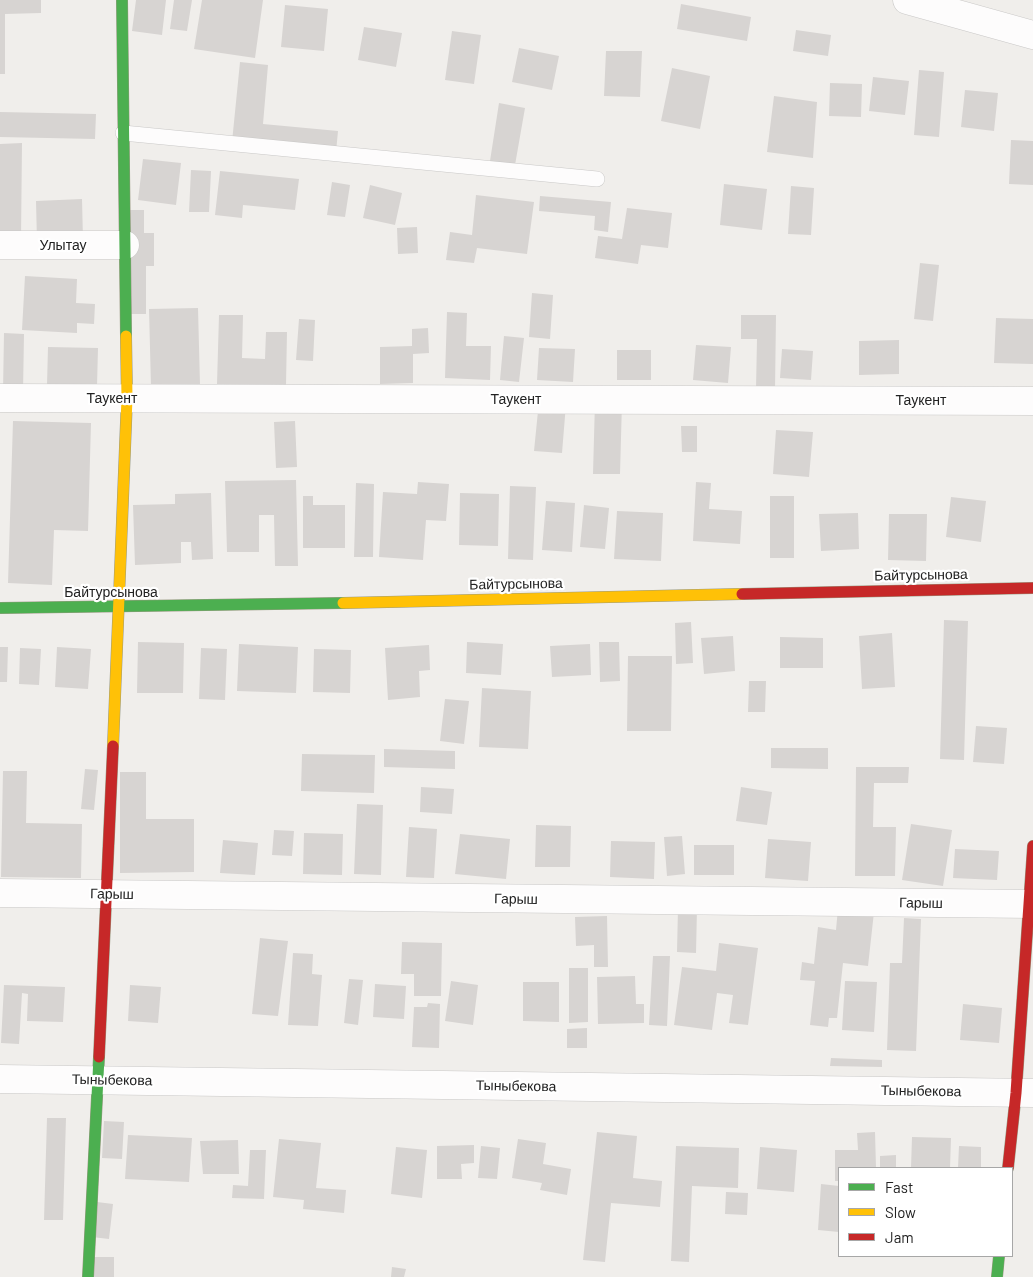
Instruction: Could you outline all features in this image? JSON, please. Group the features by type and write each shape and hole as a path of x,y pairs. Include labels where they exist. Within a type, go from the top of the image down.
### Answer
{"street":[{"path":"88,1277 120,608 128,398 122,0"},
{"path":"907,0 1033,35"},
{"name":"Улытау","path":"0,245 125,245"},
{"name":"Таукент","path":"0,398 1033,401"},
{"name":"Байтурсынова","path":"0,608 120,608 1033,588"},
{"path":"1008,1167 1025,1093 1033,846"},
{"name":"Гарыш","path":"0,893 1031,904"},
{"name":"Тыныбекова","path":"0,1079 1025,1093"},
{"path":"997,1277 999,1257"}],"lane":[{"path":"124,133 597,179"}],"building":[{"path":"0,0 41,0 41,13 5,14 5,74 0,74"},
{"path":"136,0 166,0 162,35 132,31"},
{"path":"174,0 192,0 187,31 170,29"},
{"path":"202,0 263,0 255,58 194,49"},
{"path":"681,4 751,17 747,41 677,29"},
{"path":"285,5 328,9 324,51 281,47"},
{"path":"364,27 402,33 396,67 358,60"},
{"path":"796,30 831,35 828,56 793,51"},
{"path":"452,31 481,35 474,84 445,80"},
{"path":"519,48 559,56 552,90 512,82"},
{"path":"606,51 642,51 640,97 604,96"},
{"path":"240,62 268,65 263,124 338,131 336,152 232,142"},
{"path":"672,68 710,76 700,129 661,121"},
{"path":"919,70 944,72 939,137 914,135"},
{"path":"873,77 909,81 905,115 869,111"},
{"path":"830,83 862,84 861,117 829,116"},
{"path":"965,90 998,93 994,131 961,127"},
{"path":"774,96 817,102 813,158 767,152"},
{"path":"499,103 525,108 515,165 490,161"},
{"path":"0,112 96,114 95,139 0,137"},
{"path":"1011,140 1033,141 1033,185 1009,184"},
{"path":"22,143 21,238 0,238 0,144"},
{"path":"143,159 181,163 176,205 138,200"},
{"path":"191,170 211,171 209,212 189,212"},
{"path":"220,171 299,179 295,210 243,205 242,218 215,215"},
{"path":"332,182 350,185 345,217 327,215"},
{"path":"724,184 767,189 762,230 720,225"},
{"path":"370,185 402,193 395,225 363,218"},
{"path":"791,186 814,188 811,235 788,234"},
{"path":"476,195 534,202 527,254 477,248 474,263 446,260 450,232 472,235"},
{"path":"540,196 611,202 608,232 594,230 595,216 539,211"},
{"path":"82,199 83,240 37,242 36,201"},
{"path":"627,208 672,213 668,248 641,245 638,264 595,258 598,236 622,239"},
{"path":"127,210 144,210 144,233 154,233 154,266 146,266 146,314 128,314"},
{"path":"417,227 418,253 398,254 397,228"},
{"path":"920,263 939,265 933,321 914,319"},
{"path":"25,276 77,279 76,303 95,304 94,324 77,323 77,333 22,330"},
{"path":"532,293 553,295 550,339 529,337"},
{"path":"198,308 200,385 151,387 149,309"},
{"path":"447,312 467,313 466,346 491,346 490,380 445,378"},
{"path":"219,315 243,315 242,358 265,359 266,332 287,332 286,385 217,384"},
{"path":"741,315 776,315 775,390 756,389 757,339 741,339"},
{"path":"996,318 1033,319 1033,364 994,363"},
{"path":"299,319 315,320 313,361 296,360"},
{"path":"428,328 429,353 413,354 413,383 380,384 380,347 412,346 412,329"},
{"path":"4,333 24,334 23,392 3,392"},
{"path":"504,336 524,338 519,382 500,380"},
{"path":"899,340 899,374 859,375 859,341"},
{"path":"696,345 731,347 728,383 693,380"},
{"path":"48,347 98,348 97,386 47,385"},
{"path":"539,348 575,349 573,382 537,380"},
{"path":"782,349 813,351 811,380 780,378"},
{"path":"617,350 651,350 651,380 617,380"},
{"path":"539,401 566,404 562,453 534,451"},
{"path":"595,401 622,402 620,474 593,474"},
{"path":"13,421 91,423 88,531 54,530 52,585 8,583"},
{"path":"295,421 297,467 276,468 274,422"},
{"path":"681,426 697,426 697,452 682,452"},
{"path":"776,430 813,432 809,477 773,474"},
{"path":"296,480 298,566 275,566 274,515 259,515 259,552 227,552 225,481"},
{"path":"418,482 449,484 446,521 426,520 423,560 379,557 383,492 417,494"},
{"path":"696,482 711,483 709,509 742,511 740,544 693,541"},
{"path":"356,483 374,484 373,557 354,557"},
{"path":"510,486 536,487 533,560 508,559"},
{"path":"211,493 213,559 192,560 191,542 181,542 181,563 135,565 133,505 175,504 175,494"},
{"path":"460,493 499,494 498,546 459,545"},
{"path":"303,496 313,496 313,505 345,505 345,548 303,548"},
{"path":"770,496 794,496 794,558 770,558"},
{"path":"951,497 986,501 981,542 946,537"},
{"path":"546,501 575,503 572,552 542,550"},
{"path":"584,505 609,508 605,549 580,547"},
{"path":"617,511 663,513 661,561 614,559"},
{"path":"858,513 859,549 821,551 819,514"},
{"path":"889,514 927,514 926,561 888,560"},
{"path":"944,620 968,621 964,760 940,759"},
{"path":"691,622 693,663 676,664 675,623"},
{"path":"892,633 895,687 862,689 859,636"},
{"path":"733,636 735,671 704,674 701,638"},
{"path":"780,637 823,638 823,668 780,668"},
{"path":"138,642 184,643 183,693 137,693"},
{"path":"467,642 503,644 501,675 466,673"},
{"path":"599,642 619,642 620,681 600,682"},
{"path":"239,644 298,647 296,693 237,691"},
{"path":"590,644 591,675 552,677 550,646"},
{"path":"429,645 430,670 419,671 420,697 388,700 385,648"},
{"path":"0,647 8,647 7,682 0,682"},
{"path":"57,647 91,649 88,689 55,687"},
{"path":"20,648 41,649 39,685 19,684"},
{"path":"201,648 227,649 225,700 199,699"},
{"path":"314,649 351,650 350,693 313,692"},
{"path":"628,656 672,656 671,731 627,731"},
{"path":"749,681 766,681 765,712 748,712"},
{"path":"482,688 531,691 528,749 479,747"},
{"path":"445,699 469,701 464,744 440,741"},
{"path":"976,726 1007,728 1004,764 973,762"},
{"path":"771,748 828,748 828,769 771,768"},
{"path":"384,749 455,751 455,769 384,767"},
{"path":"302,754 375,755 374,793 301,791"},
{"path":"856,767 909,767 908,783 874,783 873,827 896,827 895,876 855,876"},
{"path":"85,769 98,770 94,810 81,809"},
{"path":"3,771 27,771 26,823 82,824 81,878 1,877"},
{"path":"120,772 146,772 146,819 194,819 194,872 120,873"},
{"path":"421,787 454,789 452,814 420,812"},
{"path":"741,787 772,792 767,825 736,821"},
{"path":"357,804 383,805 381,875 354,874"},
{"path":"911,824 952,830 943,886 902,880"},
{"path":"536,825 571,826 570,867 535,867"},
{"path":"409,827 437,829 434,878 406,877"},
{"path":"274,830 294,831 292,856 272,855"},
{"path":"304,833 343,834 342,875 303,874"},
{"path":"460,834 510,839 506,879 455,874"},
{"path":"682,836 685,874 667,876 664,837"},
{"path":"768,839 811,842 808,881 765,878"},
{"path":"223,840 258,843 255,875 220,873"},
{"path":"611,841 655,842 654,879 610,877"},
{"path":"694,845 734,845 734,875 694,875"},
{"path":"955,849 999,851 997,880 953,878"},
{"path":"678,908 697,908 696,953 677,952"},
{"path":"838,908 874,912 868,966 843,963 837,1018 829,1018 828,1027 810,1025 815,981 800,980 802,962 814,964 818,927 836,930"},
{"path":"607,916 608,967 594,967 594,945 576,946 575,917"},
{"path":"904,918 921,919 916,1051 887,1050 890,963 902,963"},
{"path":"260,938 288,941 278,1016 252,1014"},
{"path":"402,942 442,943 441,996 414,996 414,974 401,974"},
{"path":"719,943 758,948 748,1025 729,1023 733,995 717,993 712,1030 674,1025 682,967 716,971"},
{"path":"293,953 313,954 312,974 322,975 318,1026 288,1025"},
{"path":"653,956 670,956 667,1026 649,1025"},
{"path":"569,968 588,968 588,1022 569,1023"},
{"path":"635,976 636,1004 644,1004 644,1023 598,1024 597,977"},
{"path":"349,979 363,980 358,1025 344,1023"},
{"path":"451,981 478,985 473,1025 445,1021"},
{"path":"845,981 877,982 874,1032 842,1030"},
{"path":"523,982 559,982 559,1022 523,1021"},
{"path":"375,984 406,986 404,1019 373,1017"},
{"path":"4,985 65,987 63,1022 27,1021 28,994 22,993 19,1044 1,1043"},
{"path":"130,985 161,987 158,1023 128,1021"},
{"path":"428,1003 440,1004 439,1048 412,1047 414,1007 427,1007"},
{"path":"963,1004 1002,1008 999,1043 960,1040"},
{"path":"587,1028 587,1048 567,1048 567,1029"},
{"path":"831,1058 882,1060 882,1067 830,1066"},
{"path":"47,1118 66,1118 63,1220 44,1220"},
{"path":"104,1121 124,1122 122,1159 102,1158"},
{"path":"597,1132 637,1136 633,1178 662,1181 660,1207 611,1203 605,1262 583,1260"},
{"path":"875,1132 876,1167 838,1167 838,1181 835,1181 835,1150 858,1150 857,1133"},
{"path":"128,1135 192,1138 189,1182 125,1179"},
{"path":"912,1137 951,1138 950,1167 911,1167"},
{"path":"279,1139 321,1143 316,1188 346,1190 344,1213 303,1209 304,1200 273,1197"},
{"path":"518,1139 546,1143 543,1164 571,1169 567,1195 540,1190 542,1183 512,1178"},
{"path":"238,1140 239,1174 203,1174 200,1141"},
{"path":"474,1145 474,1163 461,1164 462,1179 437,1179 437,1146"},
{"path":"481,1146 500,1148 497,1179 478,1178"},
{"path":"676,1146 739,1148 738,1188 692,1186 689,1262 671,1261"},
{"path":"959,1146 981,1147 981,1167 958,1167"},
{"path":"396,1147 427,1150 422,1198 391,1194"},
{"path":"760,1147 797,1150 794,1192 757,1189"},
{"path":"250,1150 266,1150 264,1199 232,1198 233,1185 248,1186"},
{"path":"896,1155 896,1167 880,1167 880,1156"},
{"path":"821,1184 838,1186 838,1232 818,1230"},
{"path":"726,1192 748,1193 747,1215 725,1214"},
{"path":"97,1202 113,1204 109,1239 92,1237"},
{"path":"93,1257 114,1257 114,1277 92,1277"},
{"path":"392,1267 406,1269 404,1277 391,1277"}],"traffic: fast":[{"path":"122,0 126,336"},
{"path":"0,608 343,603"},
{"path":"88,1277 99,1057"},
{"path":"997,1277 999,1257"}],"traffic: slow":[{"path":"113,746 127,398 126,336"},
{"path":"343,603 742,594"}],"traffic: jam":[{"path":"742,594 1033,588"},
{"path":"99,1057 113,746"},
{"path":"1008,1167 1016,1093 1033,846"}]}
